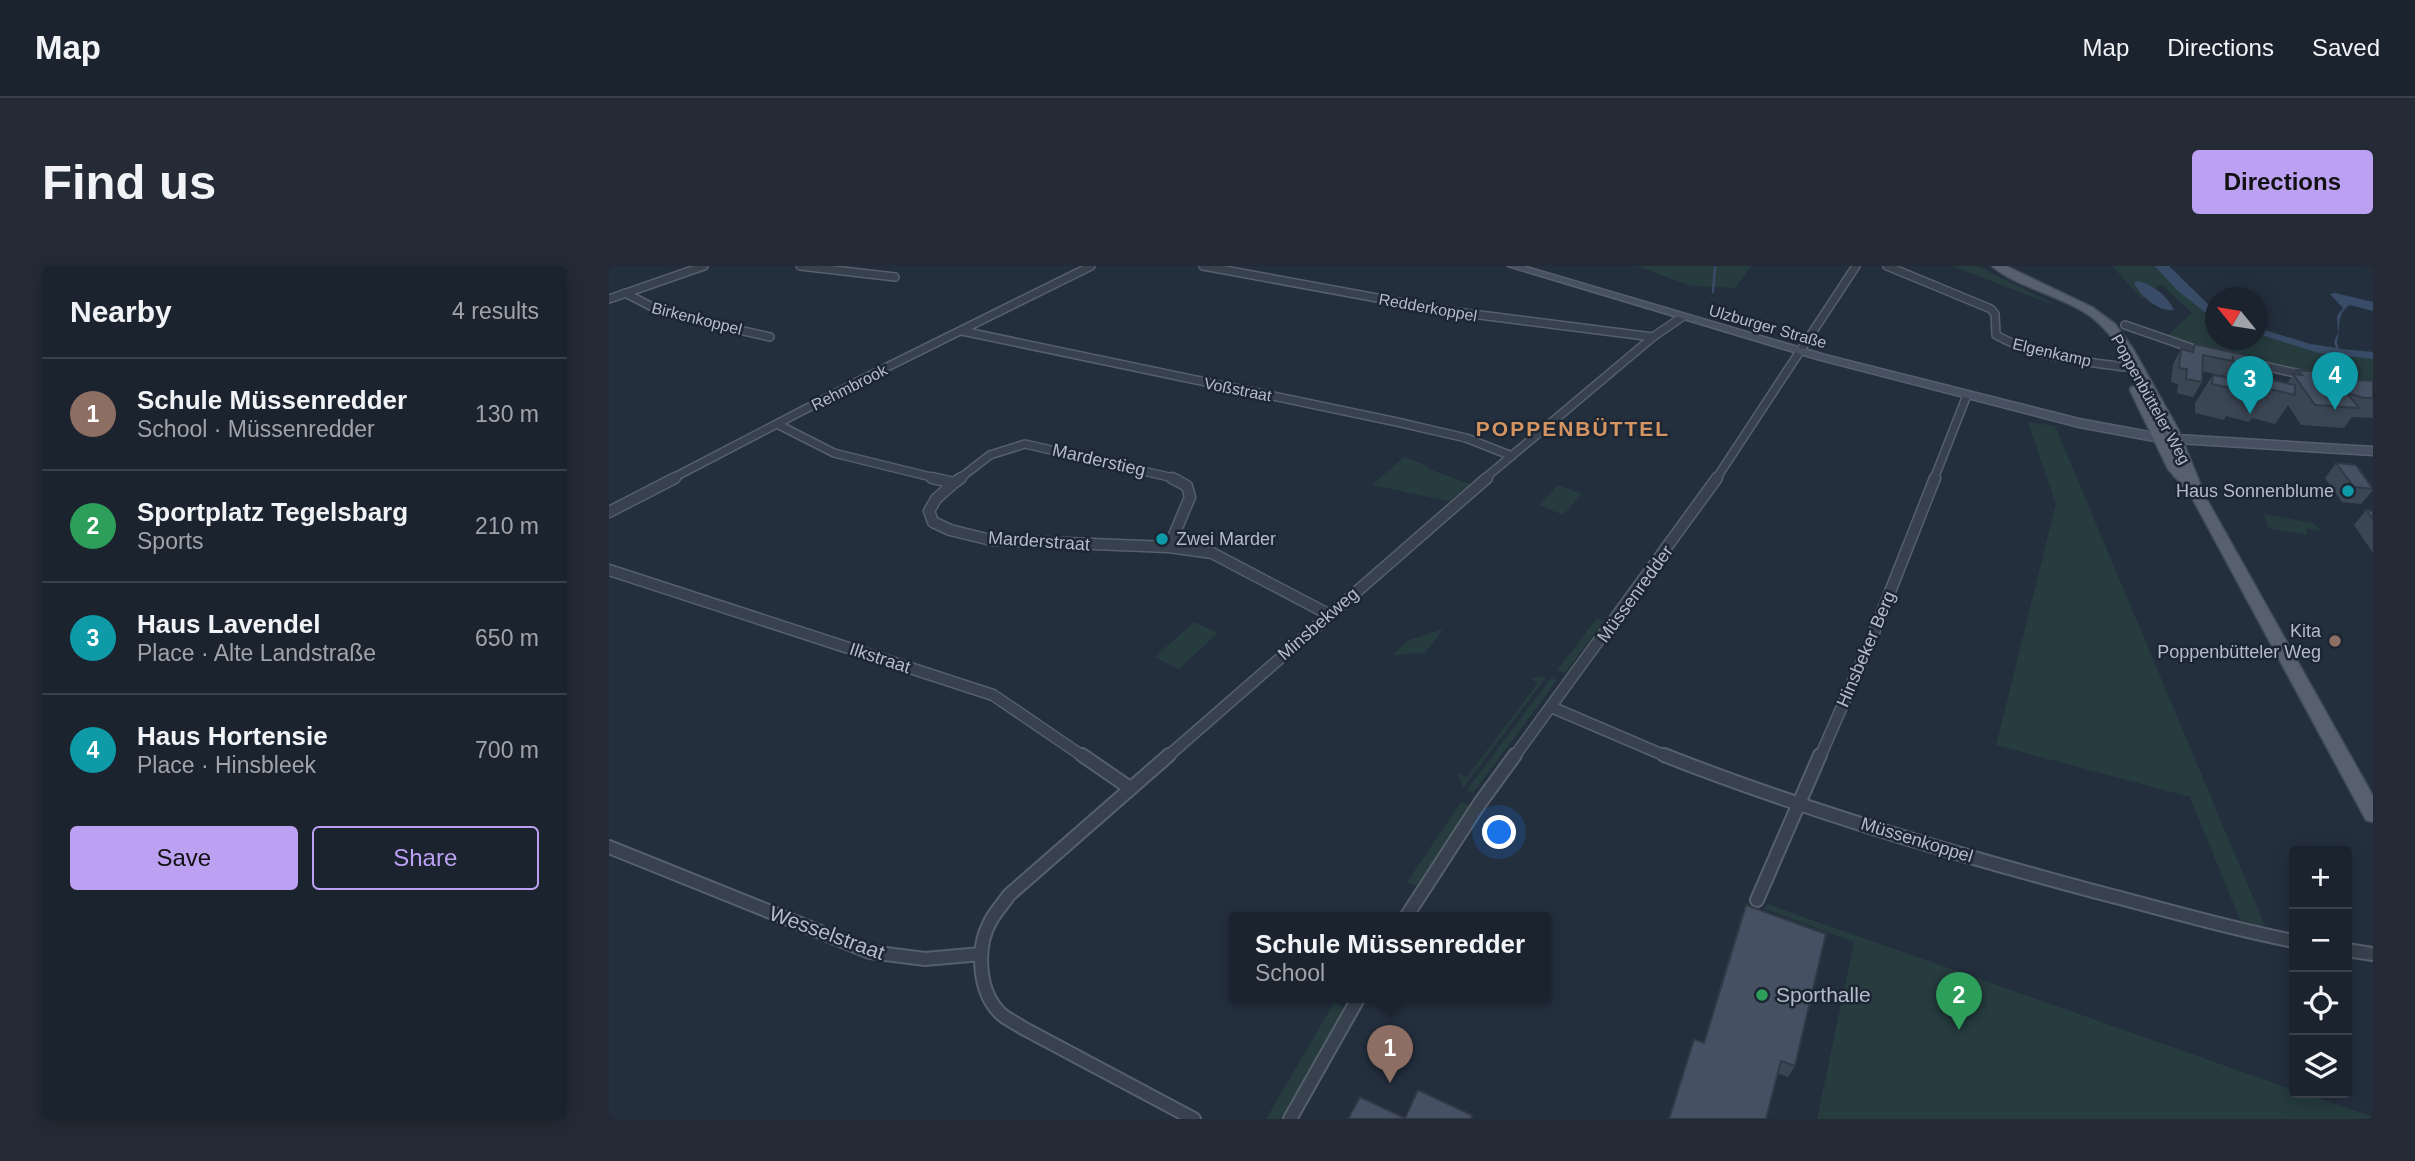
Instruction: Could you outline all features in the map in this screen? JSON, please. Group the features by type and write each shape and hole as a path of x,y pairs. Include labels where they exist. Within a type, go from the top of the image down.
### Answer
{"main road":[{"name":"Ulzburger Straße","path":"1513,266 1799,351 2079,423 2166,434 2373,448"},
{"name":"Poppenbütteler Weg","path":"1997,266 2088,309 2111,326 2129,352 2199,498 2373,814"},
{"name":"Poppenbütteler Weg","path":"2013,274 2090,319 2100,328 2166,434"}],"street":[{"path":"609,299 704,266"},
{"path":"800,266 895,277"},
{"name":"Rehmbrook","path":"609,512 776,424 1091,266"},
{"name":"Redderkoppel","path":"1203,266 1487,317 1635,332 1653,337"},
{"name":"Müssenredder","path":"1409,912 1473,813 1696,510 1856,266"},
{"name":"Elgenkamp","path":"1887,266 1991,309 1995,314 1996,335 2008,343 2125,367"},
{"name":"Birkenkoppel","path":"625,293 664,313 770,337"},
{"name":"Minsbekweg","path":"981,954 989,923 1009,895 1512,456 1653,337 1682,317"},
{"path":"2126,326 2214,356"},
{"name":"Voßstraat","path":"963,331 1397,422 1466,438 1512,456"},
{"path":"2237,360 2322,379"},
{"name":"Hinsbeker Berg","path":"1756,900 1871,640 1967,396"},
{"path":"776,424 834,453 954,483"},
{"name":"Marderstieg","path":"954,483 991,455 1025,444 1178,479 1187,486 1190,497 1170,547"},
{"name":"Marderstraat","path":"954,483 936,499 929,511 933,522 950,530 1015,542 1170,547 1212,553 1329,615"},
{"name":"Ilkstraat","path":"609,570 993,695 1130,788"},
{"name":"Müssenkoppel","path":"1551,707 1675,760 1799,805 2011,869 2289,940"},
{"name":"Wesselstraat","path":"609,847 870,952 907,960 933,961 981,954"},
{"path":"2352,951 2373,954"},
{"path":"981,954 982,977 987,994 1000,1013 1193,1119"},
{"path":"1290,1119 1356,1003"}],"green space":[{"path":"1636,266 1751,266 1735,288 1691,286"},
{"path":"1952,266 1978,266 2064,309"},
{"path":"2112,266 2169,266 2205,301 2205,350 2268,350 2268,331 2310,344 2373,352 2373,386 2221,356 2166,337 2192,313 2161,284 2142,299"},
{"path":"2028,422 2055,426 2265,926 2240,920 2190,797 1996,745 2056,504"},
{"path":"1404,457 1470,484 1449,501 1372,485"},
{"path":"1558,485 1582,494 1563,515 1539,505"},
{"path":"2264,514 2313,523 2321,531 2306,528 2307,535 2268,528"},
{"path":"1597,618 1604,621 1565,673 1557,670"},
{"path":"1194,622 1218,633 1179,669 1155,657"},
{"path":"1443,629 1425,653 1392,655 1409,640"},
{"path":"1546,677 1463,788 1458,773 1467,777 1538,683 1530,678"},
{"path":"1551,678 1557,680 1473,793 1467,790"},
{"path":"1461,802 1470,806 1417,886 1407,882"},
{"path":"1767,904 2289,1088 2289,1098 2318,1098 2373,1119 1817,1119 1854,942 1765,909"},
{"path":"1334,1003 1338,1003 1345,1009 1281,1119 1266,1119"}],"water":[{"path":"2155,266 2169,266 2205,301 2205,312 2178,291"},
{"path":"2137,281 2159,291 2174,310 2151,302 2137,288 2134,283"},
{"path":"2330,294 2373,302 2373,311 2350,305 2345,309 2340,317 2337,343 2339,349 2373,352 2373,359 2319,353 2268,337 2268,331 2310,344 2336,348 2334,342 2338,333 2337,316 2343,308"}],"building":[{"path":"2195,344 2205,346 2205,350 2222,350 2259,358 2260,368 2234,362 2233,358 2232,361 2203,355 2202,382 2186,379 2187,369 2179,368 2181,349 2193,352"},
{"path":"2297,370 2325,372 2329,377 2373,381 2373,398 2347,393 2359,408 2315,405 2293,374 2302,375"},
{"path":"2213,375 2243,381 2243,377 2268,383 2269,393 2212,384"},
{"path":"2268,379 2295,385 2295,395 2269,389"},
{"path":"2336,463 2356,465 2373,489 2354,487"},
{"path":"1746,905 1826,934 1795,1066 1781,1061 1766,1119 1669,1119 1694,1039 1704,1043"},
{"path":"1418,1090 1472,1115 1471,1119 1348,1119 1360,1097 1405,1118"}],"waterway":[{"path":"1713,292 1715,266"}],"place":[{"name":"Haus Hortensie","path":"2335,410"},
{"name":"Haus Lavendel","path":"2250,414"},
{"name":"Haus Sonnenblume","path":"2348,491"},
{"name":"Zwei Marder","path":"1162,539"},
{"name":"Kita Poppenbütteler Weg","path":"2335,641"},
{"name":"Sporthalle","path":"1762,995"},
{"name":"Sportplatz Tegelsbarg","path":"1959,1030"},
{"name":"Schule Müssenredder","path":"1390,1083"}],"district":[{"name":"POPPENBÜTTEL","path":"1573,429"}]}
